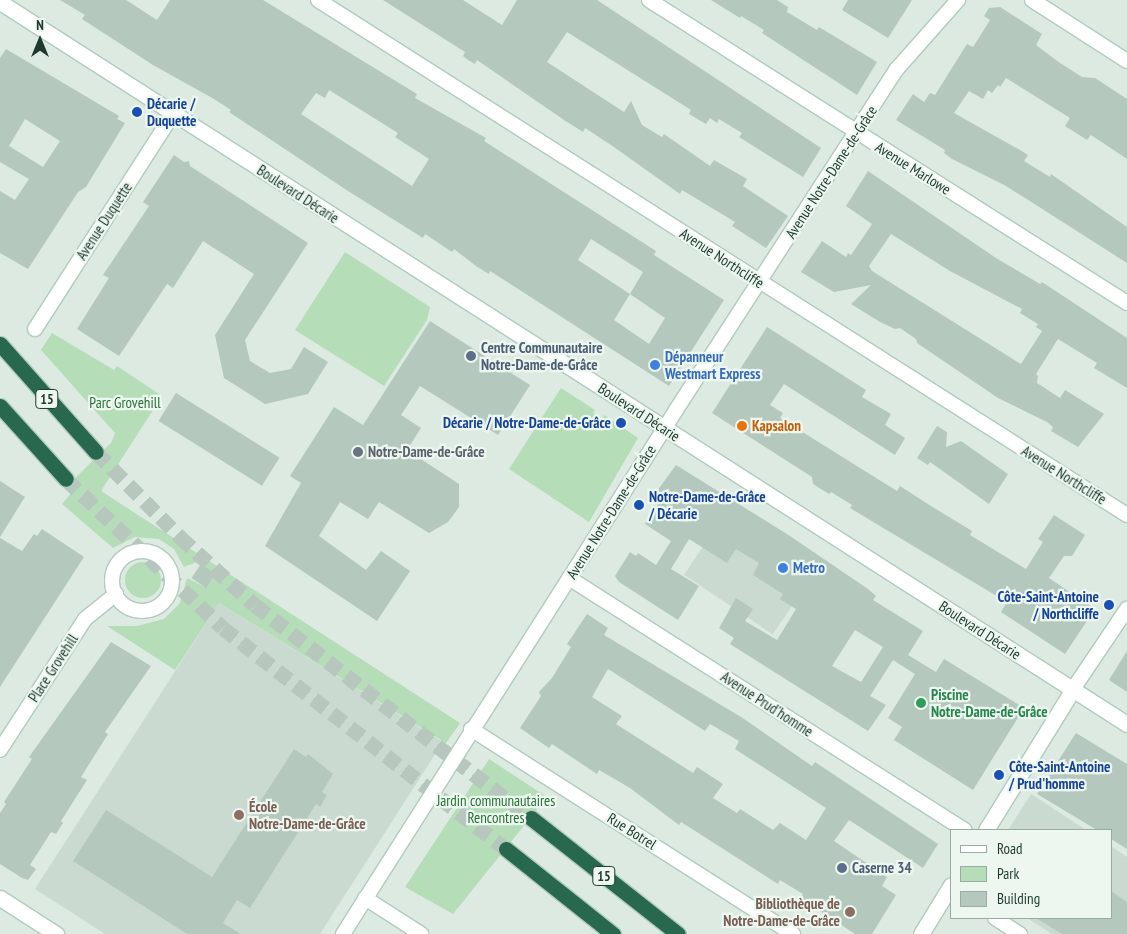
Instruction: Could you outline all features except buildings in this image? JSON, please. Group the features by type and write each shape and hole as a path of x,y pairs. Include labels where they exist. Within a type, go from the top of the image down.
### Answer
{"highway":[{"name":"15","path":"0,344 96,452"},
{"path":"0,406 66,479"},
{"name":"15","path":"531,818 678,934"},
{"path":"506,849 613,934"}],"main road":[{"name":"Boulevard Décarie","path":"2,7 174,114 1127,724"},
{"path":"987,829 1073,689"},
{"path":"921,934 950,888"},
{"path":"0,898 56,934"}],"street":[{"name":"Avenue Northcliffe","path":"318,0 1127,515"},
{"name":"Avenue Marlowe","path":"649,0 1127,303"},
{"name":"Avenue Notre-Dame-de-Grâce","path":"343,934 471,729 856,132 903,61 958,0"},
{"path":"1032,0 1127,61"},
{"name":"Avenue Duquette","path":"35,329 174,114"},
{"path":"131,554 154,554 170,570 170,592 157,607 133,610 116,594 112,582 115,569 131,554"},
{"name":"Avenue Prud'homme","path":"569,578 963,829"},
{"name":"Place Grovehill","path":"0,750 85,619 116,594"},
{"path":"1073,689 1127,609"},
{"name":"Rue Botrel","path":"471,729 793,934"},
{"path":"365,898 421,934"},
{"path":"997,919 1020,934"}],"shaded area":[{"path":"731,505 820,565 773,634 684,575"},
{"name":"École Notre-Dame-de-Grâce","path":"219,603 443,742 320,934 105,934 35,889"},
{"path":"1031,794 1084,829 1009,829"},
{"path":"1112,847 1127,857 1127,934 1052,934 1029,919 1112,919"}],"green space":[{"path":"345,252 430,307 427,320 384,386 295,330"},
{"name":"Parc Grovehill","path":"52,333 114,370 117,366 162,396 101,491 460,723 446,743 219,603 175,670 107,626 137,626 164,619 180,603 187,578 207,588 216,574 197,562 184,567 174,549 159,539 135,537 113,548 62,504 73,491 71,482 111,443 115,433 41,350"},
{"path":"561,388 595,410 593,413 602,419 604,415 638,438 589,522 509,469"},
{"path":"143,562 156,567 161,580 156,593 143,598 130,593 125,580 130,567"},
{"name":"Jardin communautaires Rencontres","path":"489,759 547,797 453,914 405,887"}],"tunnel":[{"path":"96,452 180,537 255,605 531,818"},
{"path":"66,479 223,628 506,849"}],"place":[{"name":"Décarie / Duquette","path":"137,112"},
{"name":"Centre Communautaire Notre-Dame-de-Grâce","path":"471,356"},
{"name":"Dépanneur Westmart Express","path":"655,365"},
{"name":"Décarie / Notre-Dame-de-Grâce","path":"621,423"},
{"name":"Kapsalon","path":"742,426"},
{"name":"Notre-Dame-de-Grâce","path":"358,452"},
{"name":"Notre-Dame-de-Grâce / Décarie","path":"639,505"},
{"name":"Metro","path":"783,568"},
{"name":"Côte-Saint-Antoine / Northcliffe","path":"1109,605"},
{"name":"Piscine Notre-Dame-de-Grâce","path":"921,703"},
{"name":"Côte-Saint-Antoine / Prud'homme","path":"999,775"},
{"name":"École Notre-Dame-de-Grâce","path":"239,815"},
{"name":"Caserne 34","path":"842,868"},
{"name":"Bibliothèque de Notre-Dame-de-Grâce","path":"850,912"}]}
